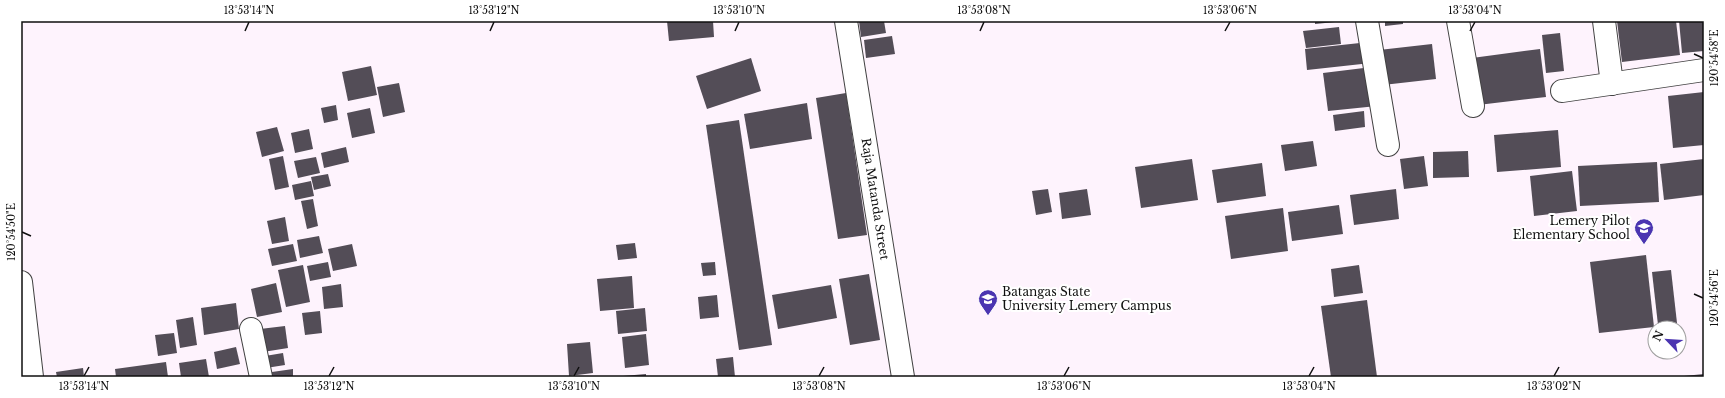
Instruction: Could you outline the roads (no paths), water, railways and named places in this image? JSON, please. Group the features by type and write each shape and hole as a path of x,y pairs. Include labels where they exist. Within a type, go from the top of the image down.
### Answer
{"street":[{"name":"Raja Matanda Street","path":"846,21 904,377"},
{"path":"1367,21 1388,145"},
{"path":"1458,21 1473,106"},
{"path":"1604,21 1612,84"},
{"path":"1562,91 1704,70"},
{"path":"21,282 32,377"},
{"path":"251,329 261,377"}],"place":[{"name":"Lemery Pilot Elementary School","path":"1644,245"},
{"name":"Batangas State University Lemery Campus","path":"988,316"}]}
